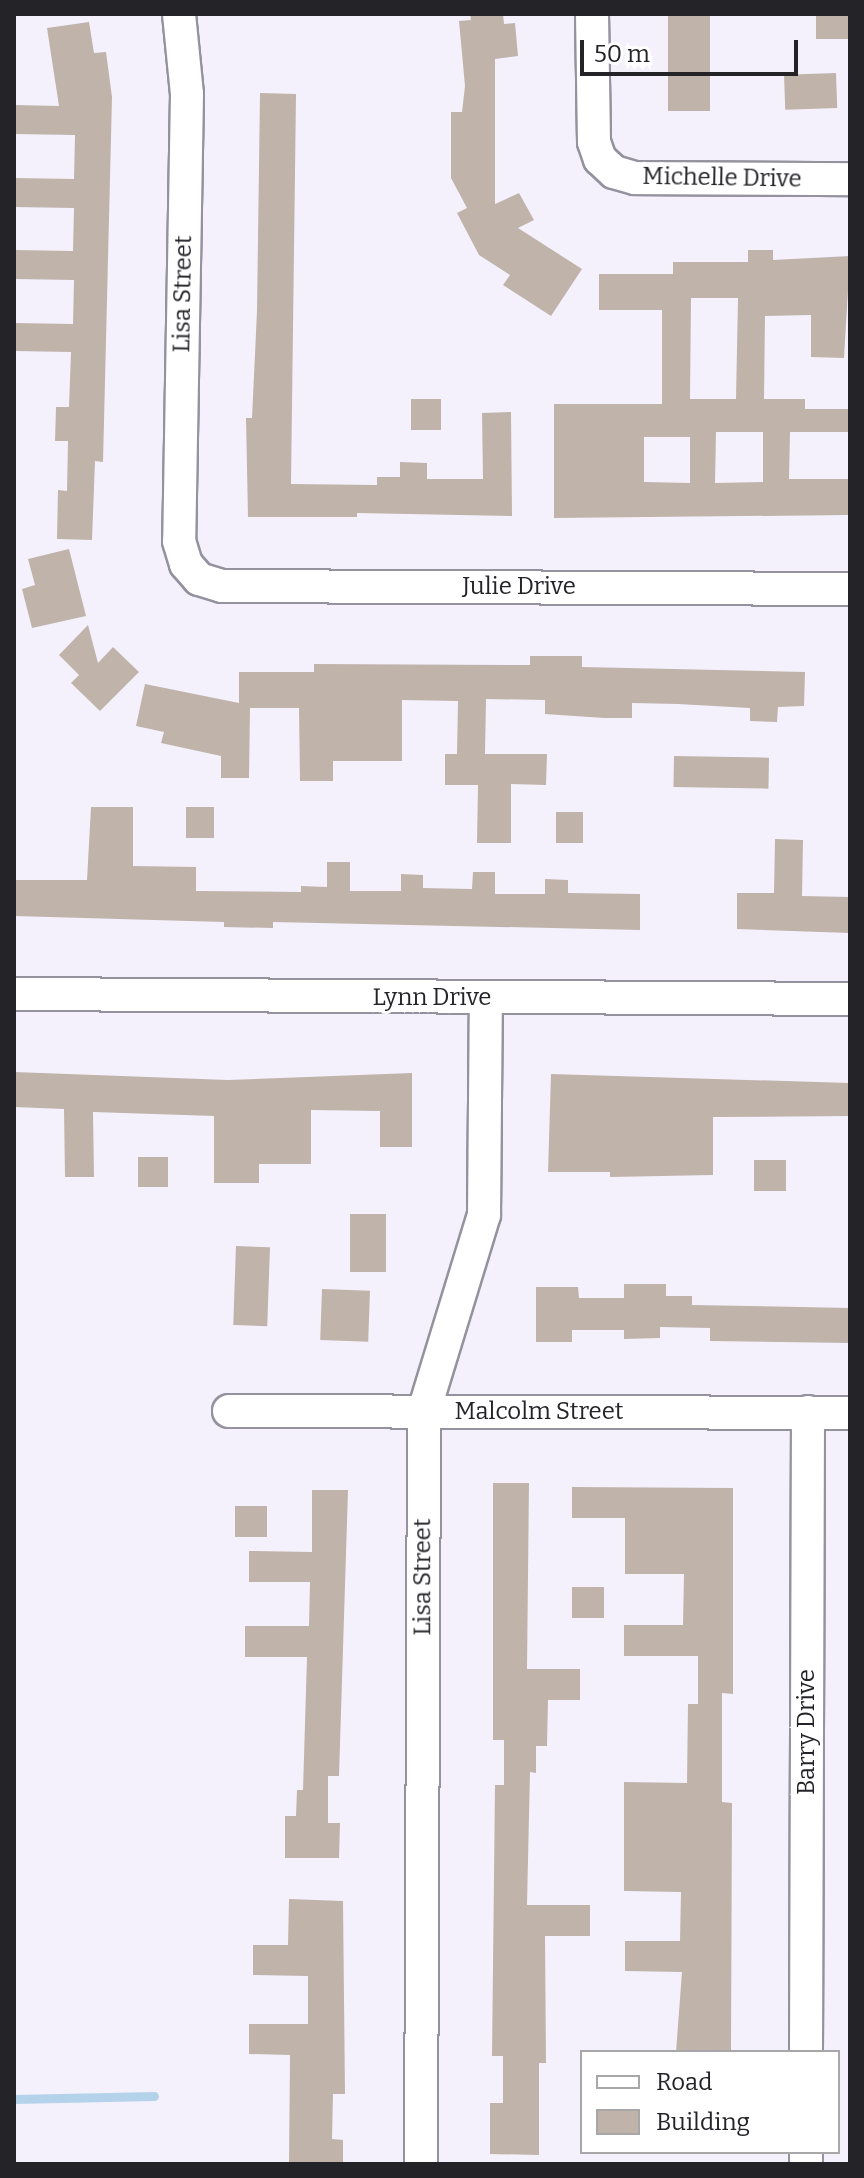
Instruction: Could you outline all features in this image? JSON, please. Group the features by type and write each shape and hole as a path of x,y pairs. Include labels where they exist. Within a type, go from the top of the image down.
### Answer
{"street":[{"name":"Lisa Street","path":"179,14 187,94 179,541 192,571"},
{"name":"Michelle Drive","path":"592,14 594,142 600,159 614,172 635,178 850,179"},
{"name":"Julie Drive","path":"192,571 222,586 850,589"},
{"name":"Lynn Drive","path":"14,994 850,999"},
{"name":"Lisa Street","path":"421,2164 424,1411 484,1215 486,998"},
{"name":"Malcolm Street","path":"229,1411 850,1413"},
{"name":"Barry Drive","path":"806,2050 808,1412"}],"building":[{"path":"470,14 503,14 504,24 515,23 518,56 495,59 495,204 519,193 534,220 518,228 582,269 551,316 503,285 510,275 479,255 457,213 467,208 451,178 451,112 462,112 465,86 459,21 471,20"},
{"path":"668,14 710,14 710,111 668,111"},
{"path":"816,14 850,14 850,39 816,39"},
{"path":"89,22 94,53 106,52 112,97 103,462 95,461 92,540 57,539 58,490 67,491 68,441 55,441 56,407 69,407 71,352 14,351 14,323 73,324 74,280 14,279 15,250 73,251 74,208 14,207 14,178 74,179 75,135 14,134 14,105 59,106 47,28"},
{"path":"836,73 837,108 785,110 784,75"},
{"path":"260,93 296,94 291,484 377,485 377,477 400,477 400,462 427,463 427,479 483,479 482,413 511,412 512,516 357,513 357,517 248,517 246,418 252,418 257,311"},
{"path":"748,250 773,250 773,260 850,256 844,358 811,357 811,315 765,316 764,399 805,399 805,409 850,409 850,432 790,432 789,479 850,479 850,515 554,518 554,404 662,404 662,310 599,310 599,274 673,274 673,262 748,262","holes":["691,298 738,298 736,399 690,399","716,432 763,432 763,482 715,483","644,437 690,437 690,483 644,482"]},
{"path":"411,399 441,399 441,430 411,430"},
{"path":"69,549 86,616 32,628 22,589 35,585 28,559"},
{"path":"88,625 98,663 113,647 139,672 100,711 71,683 79,675 59,655"},
{"path":"530,656 582,656 582,667 805,672 804,706 778,707 777,722 750,721 750,708 632,703 632,718 604,718 545,714 545,700 486,699 485,754 547,754 546,785 511,784 511,843 477,843 478,785 445,785 445,754 457,754 458,701 402,700 402,761 333,761 333,781 300,781 299,708 250,708 249,778 221,778 221,756 161,743 164,732 136,726 145,684 239,703 239,672 314,672 314,664 530,665"},
{"path":"674,756 769,758 768,789 673,787"},
{"path":"91,807 133,807 133,866 196,867 196,891 301,892 301,886 327,887 327,862 350,862 350,891 401,891 401,874 423,875 423,888 472,889 473,872 495,872 495,894 545,894 545,879 568,880 568,893 640,894 640,930 273,922 273,928 224,927 224,922 14,916 14,880 87,880"},
{"path":"186,807 214,807 214,838 186,838"},
{"path":"556,812 583,812 583,843 556,843"},
{"path":"775,839 803,840 802,896 850,897 850,933 737,929 737,893 774,893"},
{"path":"14,1072 228,1080 412,1073 412,1147 380,1147 380,1111 311,1110 311,1164 259,1164 259,1183 214,1183 214,1116 93,1112 94,1177 65,1177 64,1109 14,1107"},
{"path":"551,1074 850,1083 850,1116 713,1117 713,1175 610,1177 610,1172 548,1172"},
{"path":"138,1157 168,1157 168,1187 138,1187"},
{"path":"754,1160 786,1160 786,1191 754,1191"},
{"path":"350,1214 386,1214 386,1272 350,1272"},
{"path":"236,1246 270,1247 267,1326 233,1325"},
{"path":"624,1284 666,1284 666,1296 692,1296 692,1305 850,1308 850,1343 710,1341 710,1328 660,1327 660,1338 624,1339 624,1330 572,1330 572,1342 536,1342 536,1287 578,1287 579,1298 624,1298"},
{"path":"322,1289 370,1291 368,1342 320,1340"},
{"path":"493,1483 529,1483 527,1669 580,1669 580,1700 548,1700 547,1746 536,1746 536,1773 530,1772 527,1905 590,1905 590,1936 545,1936 546,2063 539,2063 539,2155 490,2154 490,2103 503,2103 503,2056 492,2056 495,1785 504,1785 504,1740 493,1740"},
{"path":"572,1487 733,1488 733,1694 722,1693 722,1802 732,1803 731,2050 676,2050 682,1972 625,1971 625,1941 680,1941 681,1892 624,1891 624,1782 687,1783 688,1704 698,1704 698,1656 624,1656 624,1625 683,1625 684,1574 625,1574 625,1518 572,1518"},
{"path":"312,1490 348,1490 339,1776 328,1776 328,1823 340,1823 339,1858 285,1858 285,1816 296,1816 297,1790 303,1790 307,1657 245,1657 245,1626 309,1626 310,1582 249,1582 249,1551 312,1552"},
{"path":"235,1506 267,1506 267,1537 235,1537"},
{"path":"572,1587 604,1587 604,1618 572,1618"},
{"path":"289,1899 343,1901 345,2094 333,2094 332,2139 343,2140 343,2164 289,2164 290,2055 249,2054 249,2024 308,2024 308,1976 253,1975 253,1945 288,1945"}],"waterway":[{"path":"14,2099 154,2096"}]}
